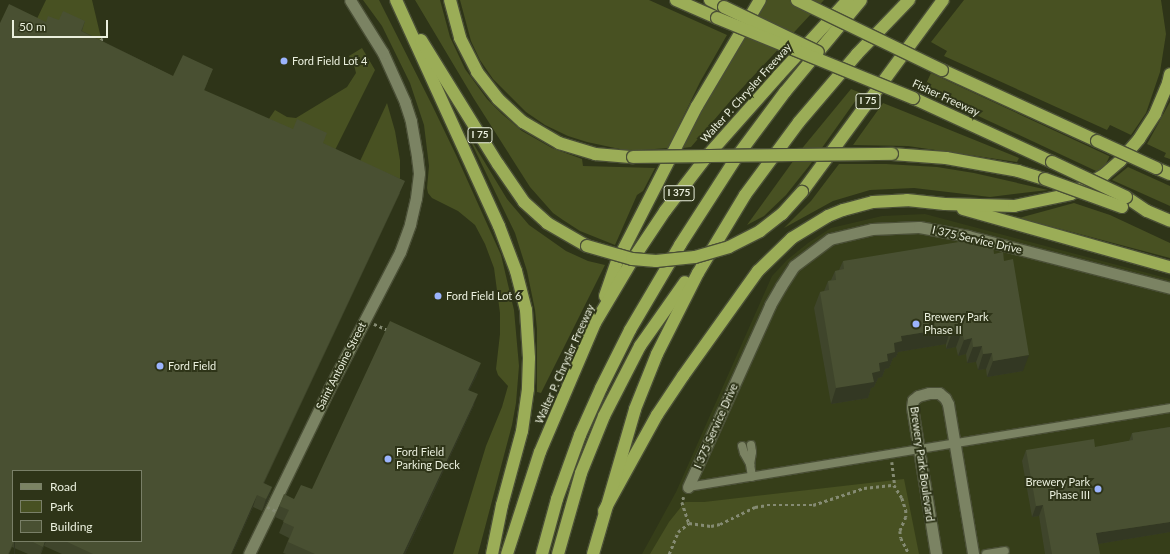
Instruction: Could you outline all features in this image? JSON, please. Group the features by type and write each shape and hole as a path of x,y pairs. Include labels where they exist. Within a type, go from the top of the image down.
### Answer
{"highway":[{"name":"I 75","path":"396,0 498,164 524,202 547,223 587,246 632,259 656,261 695,258 729,248 760,231 782,214 802,192 943,0"},
{"path":"396,0 499,226 516,271 526,310 529,358 528,389 522,431 502,505 492,554"},
{"path":"450,0 460,38 477,72 498,99 523,122 559,143 588,152 595,154 633,157 892,154 946,158 1012,170 1045,179 1124,202 1170,221"},
{"path":"676,0 913,98"},
{"name":"Fisher Freeway","path":"710,0 913,98 1052,162 1124,202"},
{"path":"595,323 617,262 697,106 760,0"},
{"path":"797,0 942,70 1170,174"},
{"name":"Walter P. Chrysler Freeway","path":"507,554 520,508 540,452 595,323 641,247 665,211 708,155 778,75 848,0"},
{"path":"542,554 558,499 580,435 601,388 630,330 680,245 738,155 786,92 861,0"},
{"path":"558,554 574,493 589,452 604,416 640,346 727,223 763,169 799,122 857,54 908,0"},
{"path":"604,511 668,397 758,271 781,246 814,223 858,206 873,202 907,200 945,204 993,206 1028,204 1070,194 1089,185 1120,161 1139,139 1155,114 1168,83 1170,74"},
{"path":"945,204 1009,224 1170,267"},
{"path":"593,554 634,409 683,300 727,223"}],"street":[{"name":"Saint Antoine Street","path":"249,554 364,320 400,252 410,224 419,173 415,139 405,102 380,47 350,0"},
{"name":"I 375 Service Drive","path":"688,487 770,305 794,266 830,239 872,229 920,227 968,236 1170,288"},
{"name":"Brewery Park Boulevard","path":"936,554 912,407 913,400 918,396 929,393 939,393 948,404 973,554"}],"lane":[{"path":"688,487 1170,408"},
{"path":"751,444 752,452 750,464 752,476"},
{"path":"742,446 750,464"},
{"path":"986,554 1006,551"}],"path":[{"path":"101,38 105,46"},
{"path":"364,320 390,332"},
{"path":"891,454 895,485 906,510 906,517 900,531 901,538 909,554"},
{"path":"669,554 678,532 689,523 711,526 720,524 755,507 767,505 813,506 864,488 895,485"},
{"path":"688,487 682,502 689,523"},
{"path":"256,501 281,513"}],"shaded area":[{"path":"925,214 1170,279 1170,554 642,554 676,492 772,276 787,260 808,243 831,228 882,216"}],"green space":[{"path":"46,0 92,0 101,38 105,46 32,29"},
{"path":"363,0 379,0 432,105 501,255 514,310 519,366 516,403 512,425 478,554 453,554 486,446 502,407 508,386 498,375 496,369 500,334 500,313 494,268 485,244 475,225 458,211 432,198 428,193 429,166 424,125 410,83 382,26"},
{"path":"415,0 440,0 450,37 465,69 487,99 522,131 552,148 582,159 583,166 655,168 643,191 637,195 615,245 580,231 563,220 553,213 530,187 474,99"},
{"path":"460,0 649,0 727,35 700,82 668,148 629,151 587,142 568,136 545,125 526,112 493,79 480,60 471,41"},
{"path":"767,0 824,0 732,99 691,147 683,148 694,124"},
{"path":"964,0 1161,0 1166,34 1160,72 1146,113 1131,135 1110,125 1107,130 944,56 947,51 931,42"},
{"path":"362,48 375,70 330,160 262,129 275,110 287,117 296,118 347,87 356,73 349,56"},
{"path":"931,73 1110,156 1102,173 923,90"},
{"path":"851,89 861,93 809,166 786,195 764,216 747,225 804,146"},
{"path":"1170,102 1170,159 1164,157 1166,153 1147,144"},
{"path":"387,103 395,131 400,160 400,193 355,172"},
{"path":"883,103 1019,158 1017,162 908,146 853,145"},
{"path":"473,143 507,199 529,225 566,251 588,261 605,265 541,393 537,392 537,329 535,310 527,271 515,233 472,144"},
{"path":"839,164 886,164 937,167 974,173 1048,190 990,197 914,188 870,190 833,201 784,228 811,201"},
{"path":"1128,167 1170,186 1170,206 1112,180"},
{"path":"1074,203 1110,215 1170,243 1170,258 1019,218"},
{"path":"904,479 919,554 650,554 669,522 685,502 704,502"}],"building":[{"name":"Ford Field","path":"9,4 46,22 48,16 59,20 63,11 85,21 81,31 173,76 183,55 213,69 204,90 293,129 297,119 327,133 323,143 405,181 263,483 272,487 266,499 257,495 231,554 93,554 67,542 142,542 142,470 12,470 12,542 14,542 8,554 0,554 0,23"},
{"name":"Brewery Park Phase II","path":"983,238 984,247 993,245 994,254 1003,252 1004,261 1013,259 1029,355 993,361 992,353 983,354 982,346 973,347 972,338 964,340 962,331 952,333 951,328 901,336 902,341 894,343 895,352 887,354 888,361 879,363 880,371 872,373 874,382 836,388 820,292 829,290 828,281 836,280 835,271 844,269 843,261"},
{"name":"Ford Field Parking Deck","path":"390,321 481,363 468,390 478,394 403,554 315,554 288,542 294,527 283,522 289,510 279,506 284,494 294,499 301,485 312,489"},
{"name":"Brewery Park Phase III","path":"1170,427 1170,522 1096,533 1100,554 1052,554 1043,505 1036,506 1026,450 1094,439 1095,447 1133,440 1132,433"},
{"path":"33,542 45,542 43,547"}],"place":[{"name":"Ford Field Lot 4","path":"284,61"},
{"name":"Ford Field Lot 6","path":"438,296"},
{"name":"Brewery Park Phase II","path":"916,324"},
{"name":"Ford Field","path":"160,366"},
{"name":"Ford Field Parking Deck","path":"388,459"},
{"name":"Brewery Park Phase III","path":"1098,489"}]}
